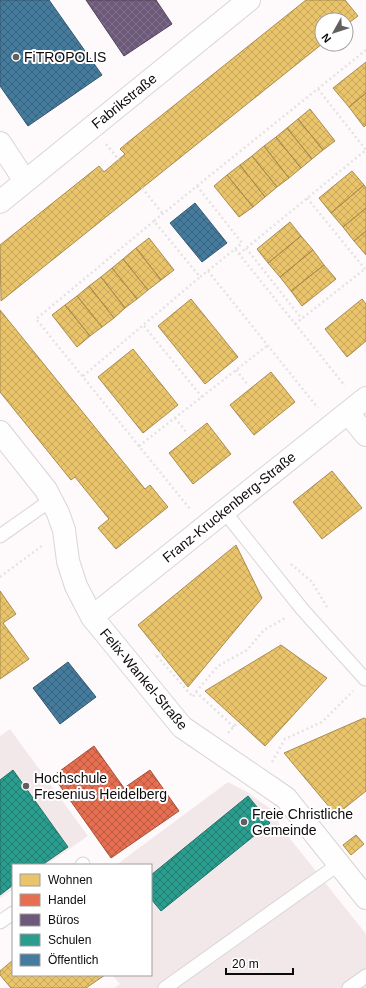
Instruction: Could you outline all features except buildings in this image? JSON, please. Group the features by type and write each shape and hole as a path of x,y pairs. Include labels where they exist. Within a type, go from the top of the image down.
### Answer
{"street":[{"name":"Fabrikstraße","path":"0,202 249,0"},
{"path":"0,143 25,181"},
{"path":"352,410 366,435"},
{"name":"Franz-Kruckenberg-Straße","path":"92,617 352,410"},
{"name":"Felix-Wankel-Straße","path":"0,432 46,490 51,500 64,530 68,561 74,579 92,617 182,727 286,798 366,898"}],"lane":[{"path":"0,536 51,500"},
{"path":"224,511 302,609 365,679"},
{"path":"165,988 339,864"},
{"path":"0,922 12,914"},
{"path":"349,988 366,976"}],"path":[{"path":"205,526 36,318 366,50"},
{"path":"239,254 366,150 318,89"},
{"path":"83,376 242,243 197,186"},
{"path":"142,188 163,214"},
{"path":"295,324 365,269 307,198"},
{"path":"154,221 200,277"},
{"path":"246,248 302,319"},
{"path":"235,249 295,324 352,410"},
{"path":"208,271 268,345 352,410"},
{"path":"144,326 202,397"},
{"path":"139,446 268,345"},
{"path":"236,370 248,385"},
{"path":"175,418 187,433"},
{"path":"0,577 48,542"},
{"path":"157,656 192,697 218,666 246,650 264,630 302,609"},
{"path":"261,781 285,739 322,722 365,679"},
{"path":"196,692 234,727"}],"shaded area":[{"name":"Hochschule Fresenius Heidelberg","path":"10,729 88,836 47,864 12,864 12,890 0,898 0,736"},
{"path":"228,782 247,792 275,812 280,826 366,934 366,988 114,988 120,984 113,976 152,976 152,864 117,864"}],"place":[{"name":"FiTROPOLIS","path":"16,57"},
{"name":"Hochschule Fresenius Heidelberg","path":"26,786"},
{"name":"Freie Christliche Gemeinde","path":"244,822"}]}
